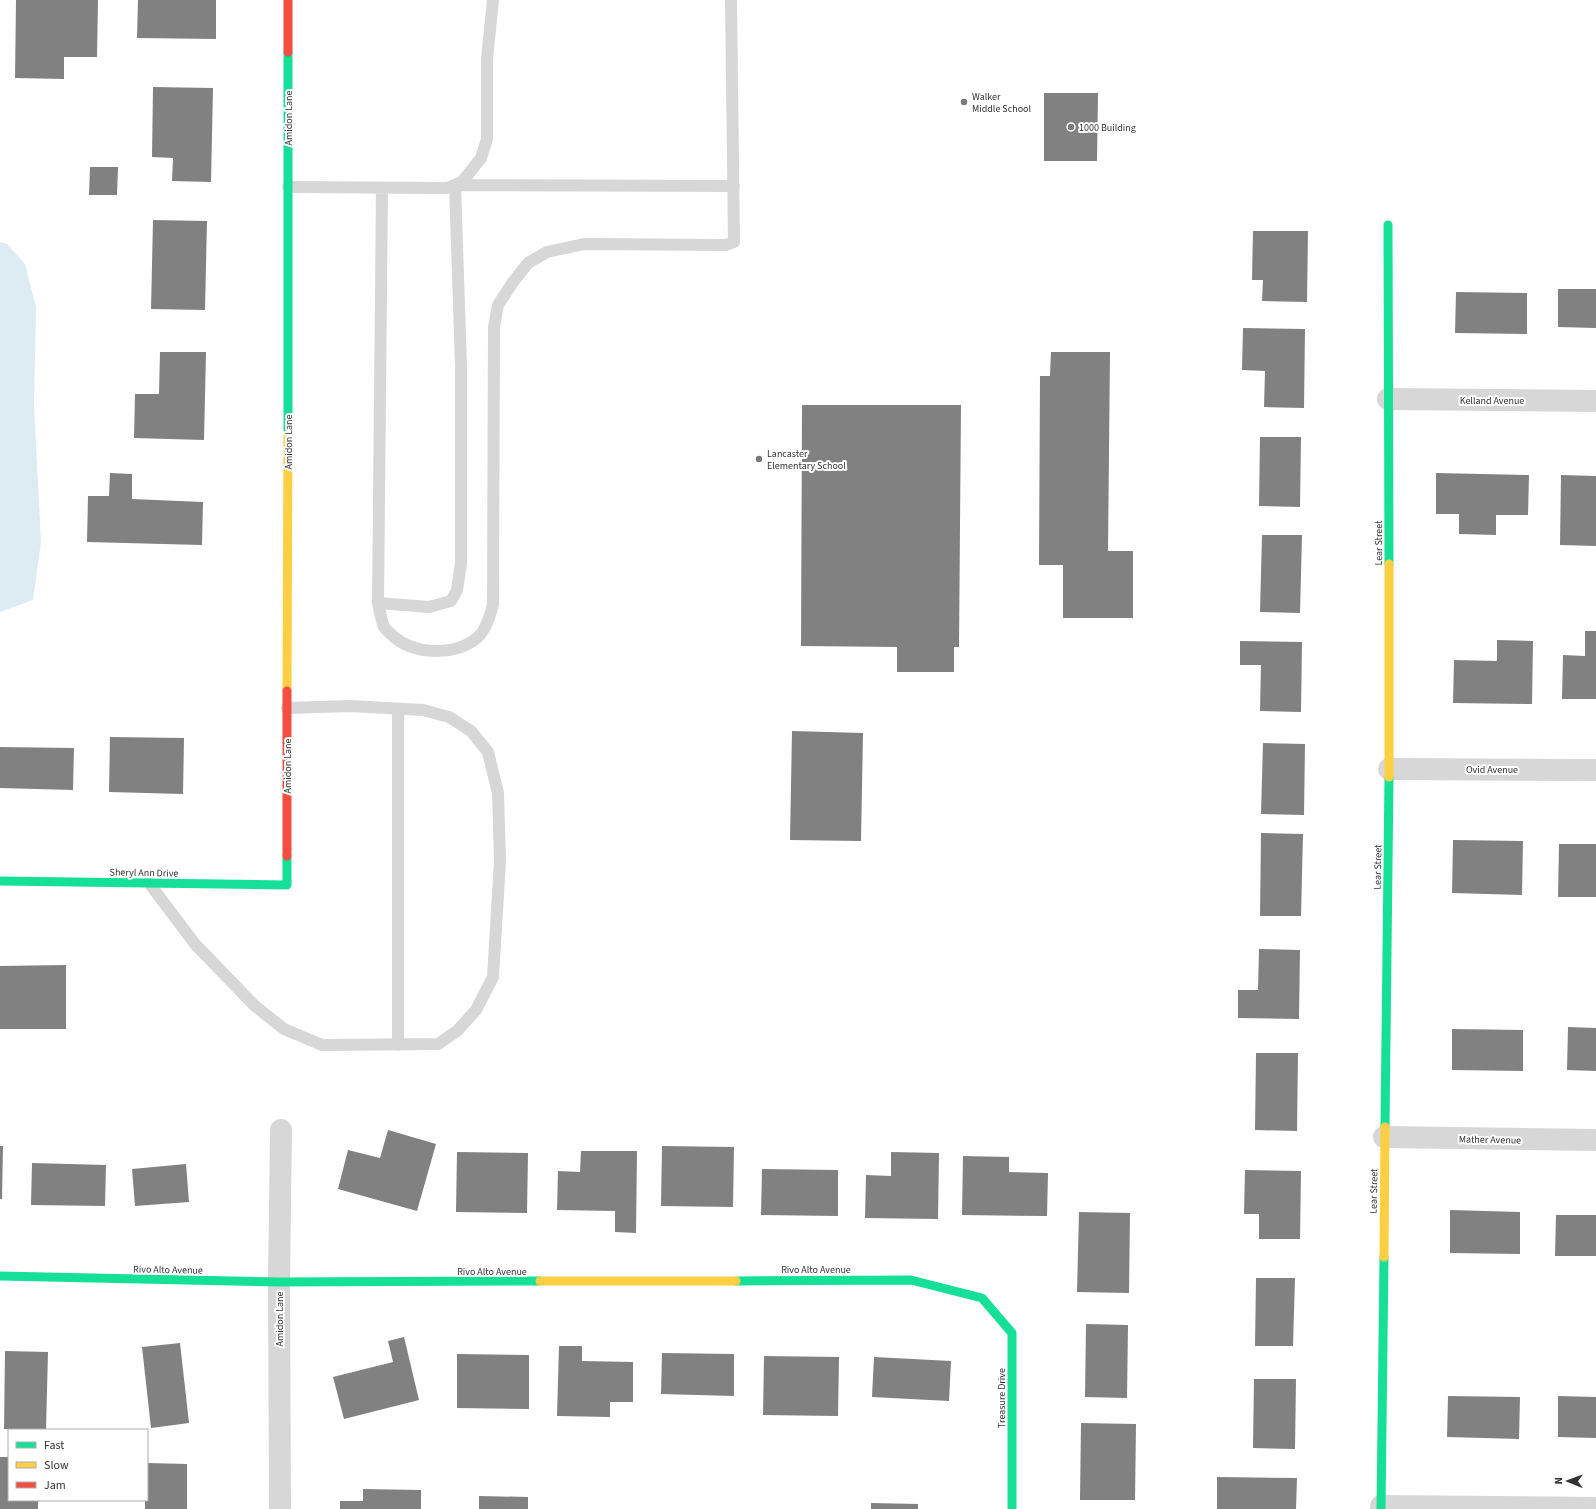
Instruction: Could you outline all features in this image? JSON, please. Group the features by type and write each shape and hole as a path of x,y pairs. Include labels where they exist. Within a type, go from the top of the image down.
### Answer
{"street":[{"name":"Amidon Lane","path":"287,885 288,0"},
{"name":"Lear Street","path":"1381,1508 1389,769 1388,224"},
{"name":"Kelland Avenue","path":"1388,399 1596,401"},
{"name":"Ovid Avenue","path":"1389,769 1596,770"},
{"name":"Sheryl Ann Drive","path":"0,880 287,885"},
{"name":"Amidon Lane","path":"280,1509 279,1282 281,1130"},
{"name":"Mather Avenue","path":"1384,1137 1596,1140"},
{"name":"Rivo Alto Avenue","path":"0,1276 279,1282 911,1280 982,1298"},
{"name":"Treasure Drive","path":"982,1298 1012,1333 1012,1509"},
{"path":"1381,1508 1596,1508"}],"lane":[{"path":"288,187 447,188 462,182 481,158 487,139 487,59 493,0"},
{"path":"382,188 378,603 384,628 399,642 413,648 436,651 455,648 474,641 490,618 494,604 494,327 498,305 512,282 528,263 547,252 584,244 726,245 734,242 731,0"},
{"path":"455,185 734,186"},
{"path":"378,603 429,607 451,601 457,590 461,563 461,374 455,185"},
{"path":"149,883 195,944 255,1006 284,1029 322,1045 438,1044 457,1031 476,1010 493,977 500,861 498,793 488,752 471,732 449,717 423,710 350,706 287,708"},
{"path":"398,709 398,1045"}],"shaded area":[{"path":"0,242 7,244 25,264 36,307 34,406 41,542 33,600 0,612"}],"building":[{"path":"16,0 98,0 97,57 64,57 64,79 15,78"},
{"path":"138,0 216,0 216,39 137,38"},
{"path":"153,87 213,88 211,182 172,181 173,158 152,157"},
{"name":"1000 Building","path":"1044,93 1098,93 1097,161 1044,161"},
{"path":"90,167 118,167 117,195 89,195"},
{"path":"153,220 207,221 205,310 151,309"},
{"path":"1253,231 1308,231 1307,302 1262,301 1263,280 1252,280"},
{"path":"1558,289 1596,289 1596,328 1558,327"},
{"path":"1456,292 1527,293 1527,334 1455,333"},
{"path":"1243,328 1305,329 1304,408 1264,407 1265,371 1242,370"},
{"path":"160,352 206,352 204,440 134,438 135,394 159,394"},
{"path":"1051,352 1110,352 1108,551 1133,551 1133,618 1063,618 1063,565 1039,565 1040,376 1050,376"},
{"path":"802,405 961,405 959,647 954,647 954,672 897,672 897,647 801,646"},
{"path":"1260,437 1301,437 1300,507 1259,506"},
{"path":"110,473 132,474 132,499 203,502 202,545 87,542 88,496 109,496"},
{"path":"1436,473 1529,475 1528,515 1496,515 1496,535 1459,534 1459,514 1436,514"},
{"path":"1561,475 1596,476 1596,546 1560,545"},
{"path":"1262,535 1302,535 1300,613 1260,612"},
{"path":"1585,631 1596,631 1596,699 1562,699 1563,655 1585,656"},
{"path":"1497,640 1533,641 1532,704 1453,703 1454,660 1497,661"},
{"path":"1240,641 1302,642 1301,712 1260,711 1261,665 1240,665"},
{"path":"792,731 863,733 861,841 790,840"},
{"path":"110,737 184,738 183,794 109,792"},
{"path":"1263,743 1305,744 1304,815 1261,814"},
{"path":"0,747 74,748 73,790 0,788"},
{"path":"1261,833 1303,834 1301,916 1260,916"},
{"path":"1453,840 1523,841 1522,895 1452,893"},
{"path":"1559,844 1596,844 1596,897 1558,897"},
{"path":"1259,949 1300,950 1299,1019 1238,1018 1238,990 1258,990"},
{"path":"66,965 66,1029 0,1029 0,966"},
{"path":"1568,1027 1596,1028 1596,1071 1567,1070"},
{"path":"1452,1029 1523,1030 1523,1071 1452,1070"},
{"path":"1256,1053 1298,1053 1297,1131 1255,1130"},
{"path":"388,1130 436,1144 417,1211 338,1189 348,1150 380,1158"},
{"path":"0,1146 3,1146 2,1199 0,1199"},
{"path":"662,1146 734,1147 733,1207 661,1206"},
{"path":"581,1151 637,1151 636,1233 615,1232 615,1211 557,1210 558,1171 580,1172"},
{"path":"457,1152 528,1153 527,1213 456,1212"},
{"path":"891,1152 939,1153 938,1219 865,1218 866,1175 891,1176"},
{"path":"963,1156 1009,1157 1009,1172 1048,1173 1047,1216 962,1215"},
{"path":"32,1163 106,1165 105,1206 31,1205"},
{"path":"186,1164 189,1202 135,1206 132,1169"},
{"path":"762,1169 838,1170 838,1216 761,1215"},
{"path":"1245,1170 1301,1171 1300,1239 1259,1239 1259,1214 1244,1214"},
{"path":"1450,1210 1520,1212 1520,1254 1450,1253"},
{"path":"1079,1212 1130,1213 1129,1293 1077,1292"},
{"path":"1556,1215 1596,1215 1596,1256 1555,1256"},
{"path":"1256,1278 1295,1278 1293,1346 1255,1346"},
{"path":"1086,1324 1128,1325 1127,1398 1085,1397"},
{"path":"404,1337 419,1400 344,1419 333,1377 393,1362 388,1341"},
{"path":"180,1343 189,1423 151,1428 142,1347"},
{"path":"559,1346 582,1346 582,1361 633,1362 633,1402 610,1402 610,1417 557,1416"},
{"path":"5,1351 48,1352 46,1429 4,1429"},
{"path":"662,1353 734,1354 734,1396 661,1394"},
{"path":"457,1354 529,1355 529,1409 457,1408"},
{"path":"764,1356 839,1357 838,1416 763,1415"},
{"path":"874,1357 951,1361 949,1401 872,1397"},
{"path":"1254,1379 1296,1379 1295,1449 1253,1448"},
{"path":"1448,1396 1520,1397 1519,1439 1447,1437"},
{"path":"1558,1396 1596,1397 1596,1438 1558,1437"},
{"path":"1081,1423 1136,1424 1135,1500 1080,1500"},
{"path":"0,1457 8,1457 8,1501 38,1501 38,1509 0,1509"},
{"path":"148,1463 187,1464 187,1509 145,1509 145,1501 148,1501"},
{"path":"1217,1477 1297,1478 1296,1509 1217,1509"},
{"path":"363,1489 421,1490 421,1509 340,1509 340,1501 363,1501"},
{"path":"479,1496 528,1497 528,1509 479,1509"},
{"path":"871,1503 918,1504 918,1509 871,1509"}],"traffic: fast":[{"path":"288,52 288,434"},
{"path":"1388,225 1389,564"},
{"path":"1385,1127 1389,777"},
{"path":"0,881 287,885 287,856"},
{"path":"1381,1509 1384,1257"},
{"path":"0,1276 279,1282 540,1281"},
{"path":"736,1281 911,1280 982,1298 1012,1333 1012,1509"}],"traffic: slow":[{"path":"287,691 288,434"},
{"path":"1389,564 1389,777"},
{"path":"1384,1257 1385,1127"},
{"path":"540,1281 736,1281"}],"traffic: jam":[{"path":"288,0 288,52"},
{"path":"287,691 287,856"}],"place":[{"name":"Walker Middle School","path":"964,102"},
{"name":"1000 Building","path":"1071,127"},
{"name":"Lancaster Elementary School","path":"759,459"}]}
